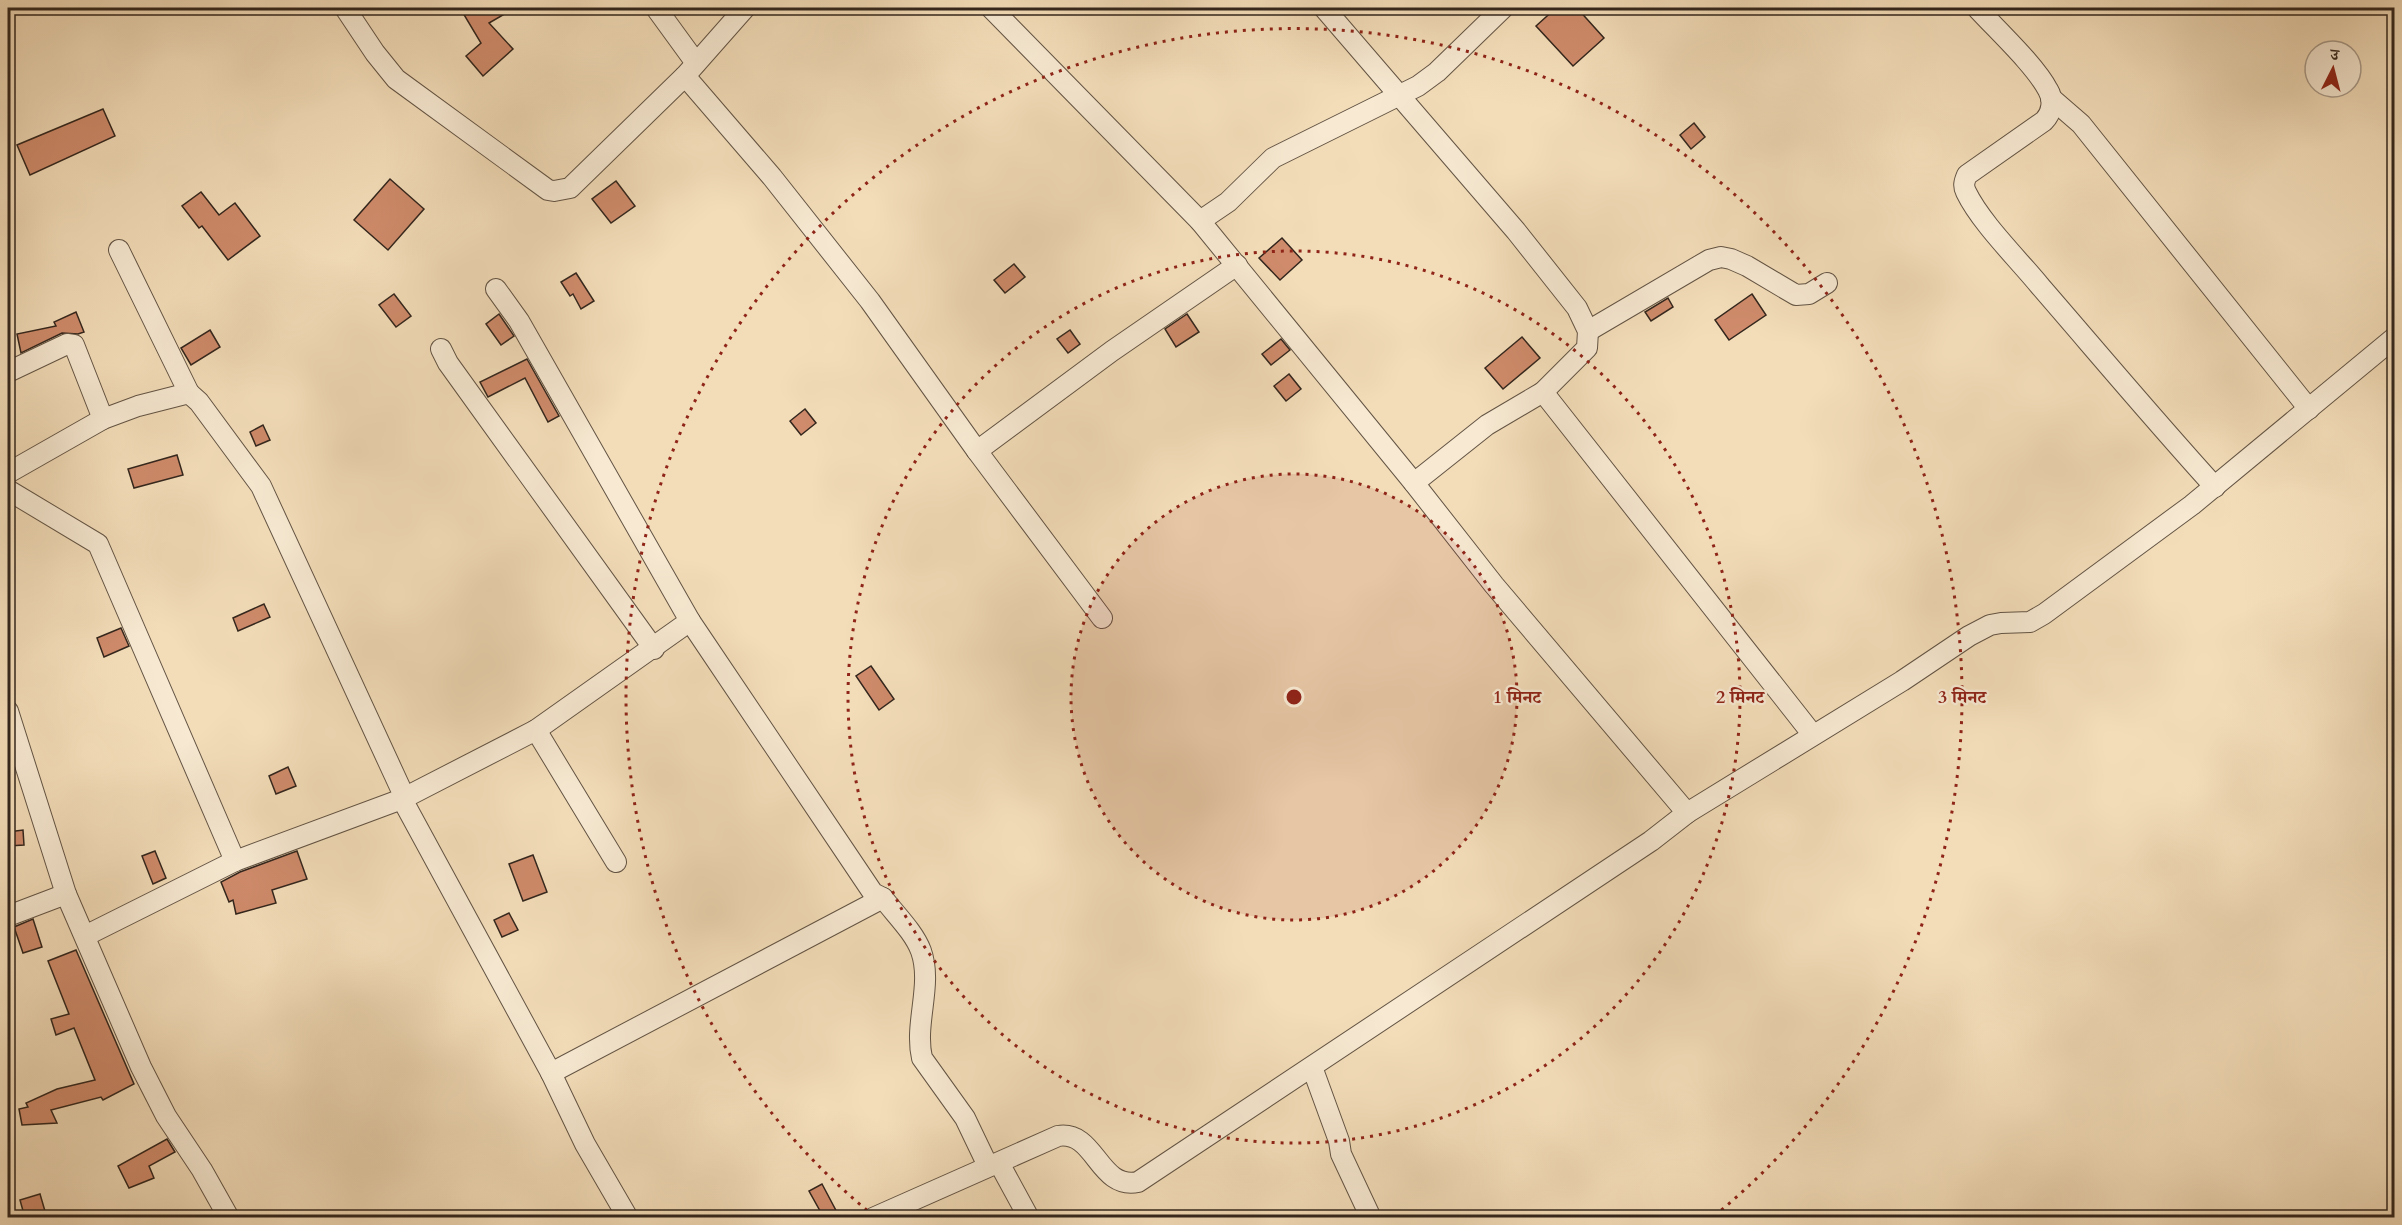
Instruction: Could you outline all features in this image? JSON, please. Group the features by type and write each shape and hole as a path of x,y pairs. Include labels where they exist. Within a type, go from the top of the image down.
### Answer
{"street":[{"path":"345,8 396,79 548,190 554,191 570,188 691,69 745,8"},
{"path":"656,8 691,69 772,177 870,301 977,451 1102,618"},
{"path":"991,8 1200,220 1494,585 1687,813"},
{"path":"1323,8 1516,231 1577,308 1588,331 1587,348 1543,392 1487,425 1414,483"},
{"path":"1977,8 2033,70 2048,90 2051,99 2049,117 1967,175 1964,181 1966,192 1974,206 2154,421 2215,487"},
{"path":"1200,220 1228,202 1273,158 1400,95 1437,72 1499,9"},
{"path":"2051,99 2081,124 2309,408"},
{"path":"119,250 189,393 199,402 261,486 403,798 551,1073 585,1144 628,1218"},
{"path":"1588,331 1709,260 1720,257 1747,266 1796,295 1809,294 1827,283"},
{"path":"977,451 1112,351 1237,265"},
{"path":"496,289 519,321 690,621 873,893 882,898 921,951 924,986 919,1047 922,1058 965,1118 1029,1218"},
{"path":"873,1218 1058,1136 1075,1137 1119,1182 1128,1184 1138,1182 1651,841 1687,813 1981,630 2001,623 2031,622 2044,614 2215,487 2394,338"},
{"path":"8,372 67,344 74,345 103,419"},
{"path":"441,349 447,363 654,649"},
{"path":"1543,392 1813,735"},
{"path":"8,473 103,419 138,406 189,393"},
{"path":"8,490 98,544 236,861"},
{"path":"85,936 236,861 403,798 536,730 654,649 690,621"},
{"path":"8,711 66,894 141,1067 166,1116 202,1170 229,1218"},
{"path":"536,730 616,862"},
{"path":"8,916 66,894"},
{"path":"551,1073 882,898"},
{"path":"1312,1067 1339,1141 1341,1155 1371,1218"}],"building":[{"path":"460,8 515,8 489,23 513,49 483,76 466,56 481,43"},
{"path":"1556,8 1577,8 1604,38 1573,66 1536,26"},
{"path":"103,109 115,136 30,175 17,145"},
{"path":"1694,123 1705,137 1691,149 1680,135"},
{"path":"390,179 424,209 388,250 354,220"},
{"path":"616,181 635,206 611,223 592,199"},
{"path":"201,192 219,215 235,203 260,236 228,260 202,226 199,228 182,206"},
{"path":"1282,238 1302,260 1280,280 1259,258"},
{"path":"1014,264 1025,277 1005,293 994,280"},
{"path":"576,273 594,301 581,309 573,294 570,296 561,282"},
{"path":"394,294 411,316 396,327 379,305"},
{"path":"1752,294 1766,315 1729,340 1715,320"},
{"path":"1668,298 1673,307 1651,321 1645,312"},
{"path":"76,312 84,332 62,333 21,353 17,334 56,326 54,322"},
{"path":"499,314 514,336 501,345 486,324"},
{"path":"1187,314 1199,332 1176,347 1165,329"},
{"path":"210,330 220,347 191,365 181,348"},
{"path":"1070,330 1080,344 1068,353 1057,339"},
{"path":"1522,337 1540,358 1503,389 1485,368"},
{"path":"1281,339 1290,350 1271,365 1262,354"},
{"path":"527,359 559,416 548,422 525,378 488,397 480,382"},
{"path":"1289,374 1301,389 1286,401 1274,386"},
{"path":"805,409 816,423 801,435 790,421"},
{"path":"263,425 270,440 256,446 250,432"},
{"path":"177,455 183,475 134,488 128,469"},
{"path":"264,604 270,617 238,631 233,618"},
{"path":"121,628 129,646 104,657 97,638"},
{"path":"871,666 894,699 879,710 856,676"},
{"path":"288,767 296,786 276,794 269,776"},
{"path":"23,830 24,845 8,846 8,832"},
{"path":"155,851 166,878 153,884 142,856"},
{"path":"297,851 307,879 272,890 276,903 236,914 233,900 229,902 221,882 240,872"},
{"path":"533,855 547,892 523,901 509,864"},
{"path":"509,913 518,930 502,937 494,920"},
{"path":"33,919 42,947 23,953 14,927"},
{"path":"76,950 134,1084 103,1100 101,1097 51,1110 57,1123 22,1125 19,1109 28,1107 26,1103 57,1089 95,1080 74,1028 56,1035 51,1019 69,1014 48,961"},
{"path":"167,1139 175,1152 149,1166 154,1178 129,1188 118,1166"},
{"path":"822,1184 840,1218 824,1218 809,1191"},
{"path":"40,1194 47,1218 25,1218 20,1200"}]}
